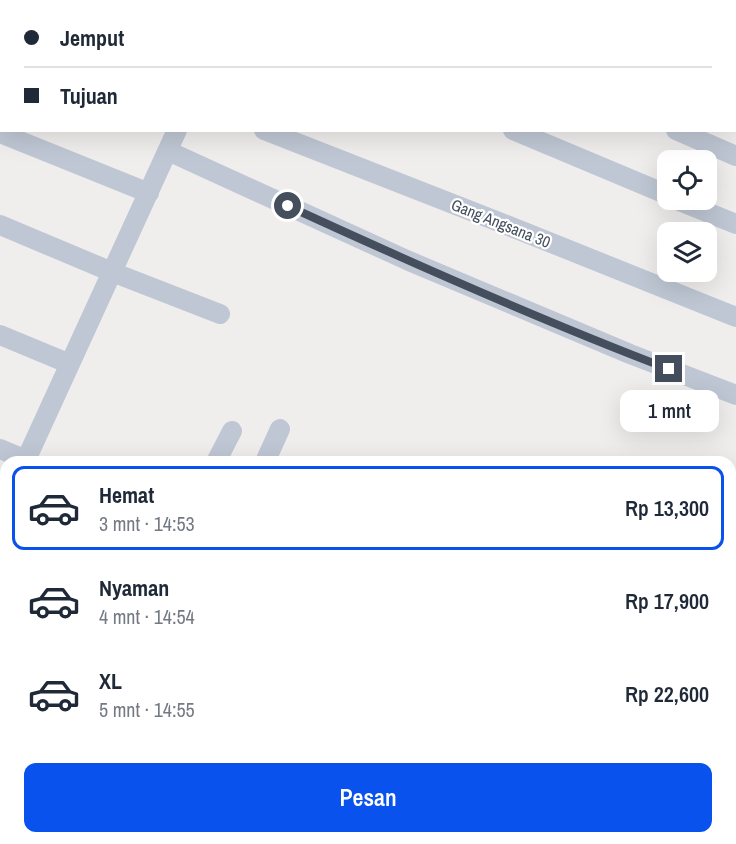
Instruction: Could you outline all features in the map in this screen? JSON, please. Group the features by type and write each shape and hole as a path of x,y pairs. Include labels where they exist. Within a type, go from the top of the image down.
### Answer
{"street":[{"name":"Gang Angsana 30","path":"269,132 736,317"},
{"path":"518,132 657,190"},
{"path":"681,132 736,156"},
{"path":"0,133 149,193"},
{"path":"28,456 149,193 170,137 409,261 630,354 736,395"},
{"path":"702,210 736,224"},
{"path":"0,225 220,314"},
{"path":"0,335 70,364"},
{"path":"268,456 280,429"},
{"path":"219,456 232,431"},
{"path":"0,449 15,456"}],"route":[{"path":"288,206 409,261 669,369"}]}
